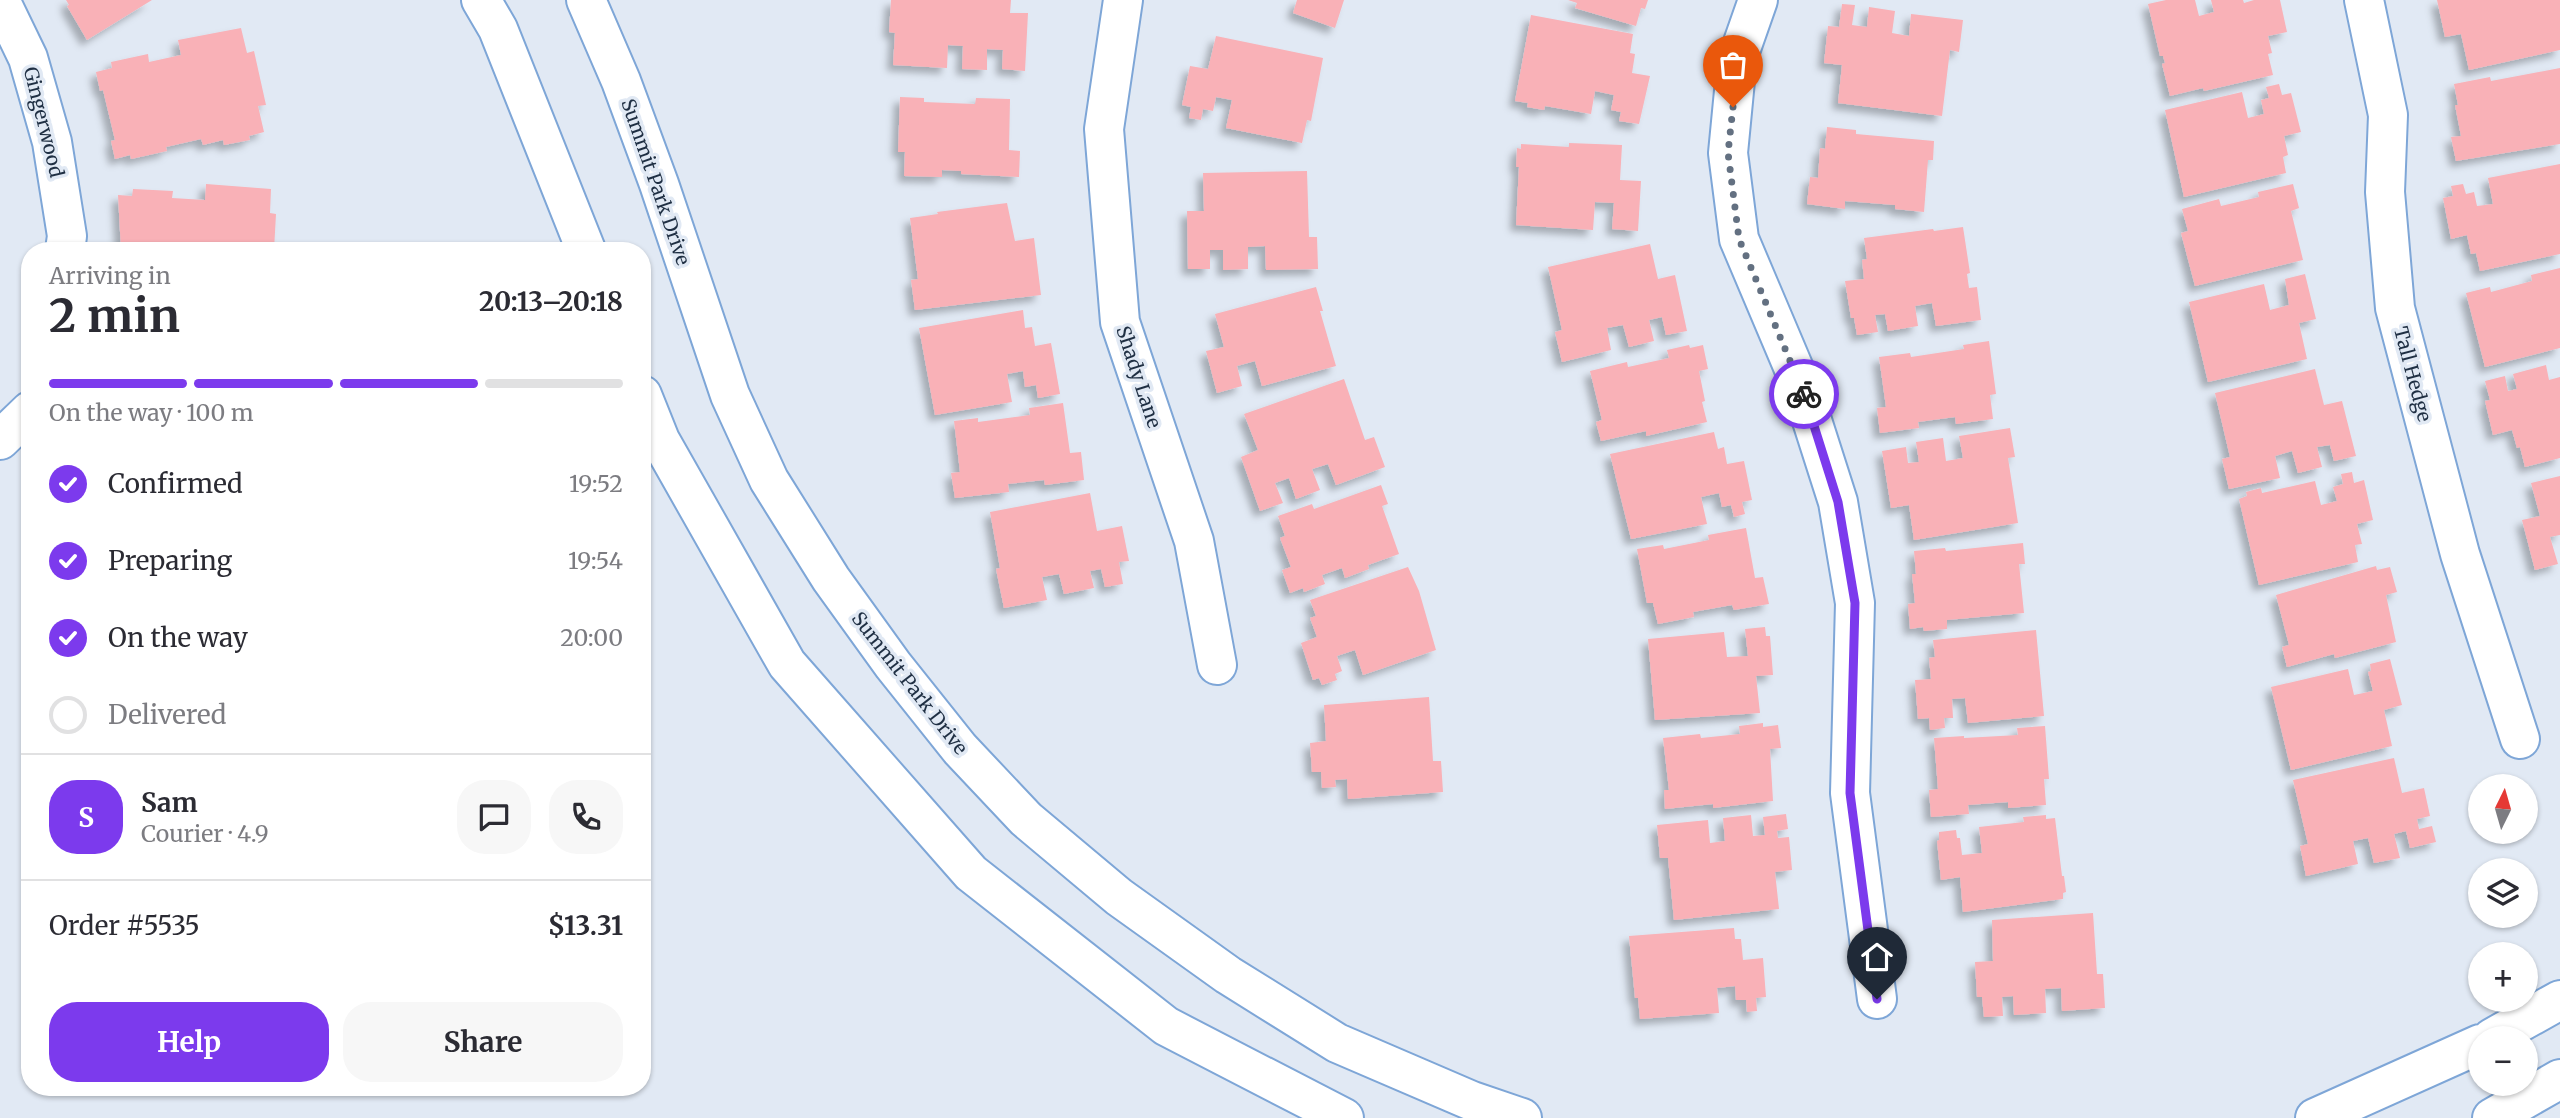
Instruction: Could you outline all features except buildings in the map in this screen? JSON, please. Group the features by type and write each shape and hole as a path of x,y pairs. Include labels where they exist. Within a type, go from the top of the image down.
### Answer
{"street":[{"name":"Gingerwood","path":"0,0 29,58 52,142 66,242"},
{"path":"481,0 498,29 583,242"},
{"name":"Summit Park Drive","path":"586,0 621,81 659,184 730,395 769,480 831,579 892,665 960,749 1036,827 1119,897 1228,975 1337,1043 1472,1101 1522,1118"},
{"name":"Shady Lane","path":"1124,0 1104,129 1120,322 1194,541 1216,665"},
{"path":"1758,0 1737,60 1728,153 1739,239 1800,383 1838,502 1855,603 1850,793 1877,999"},
{"name":"Tall Hedge","path":"2364,0 2388,115 2385,192 2395,308 2460,554 2520,738"},
{"path":"651,418 660,440 787,664 971,873 1166,1026 1344,1118"},
{"path":"0,440 21,420"},
{"path":"2513,1026 2560,1000"},
{"path":"2315,1118 2468,1049"},
{"path":"2492,1118 2560,1079"}],"way so far":[{"path":"1733,107 1728,153 1739,239 1804,394"}],"route":[{"path":"1804,394 1838,502 1855,603 1850,793 1877,999"}]}
